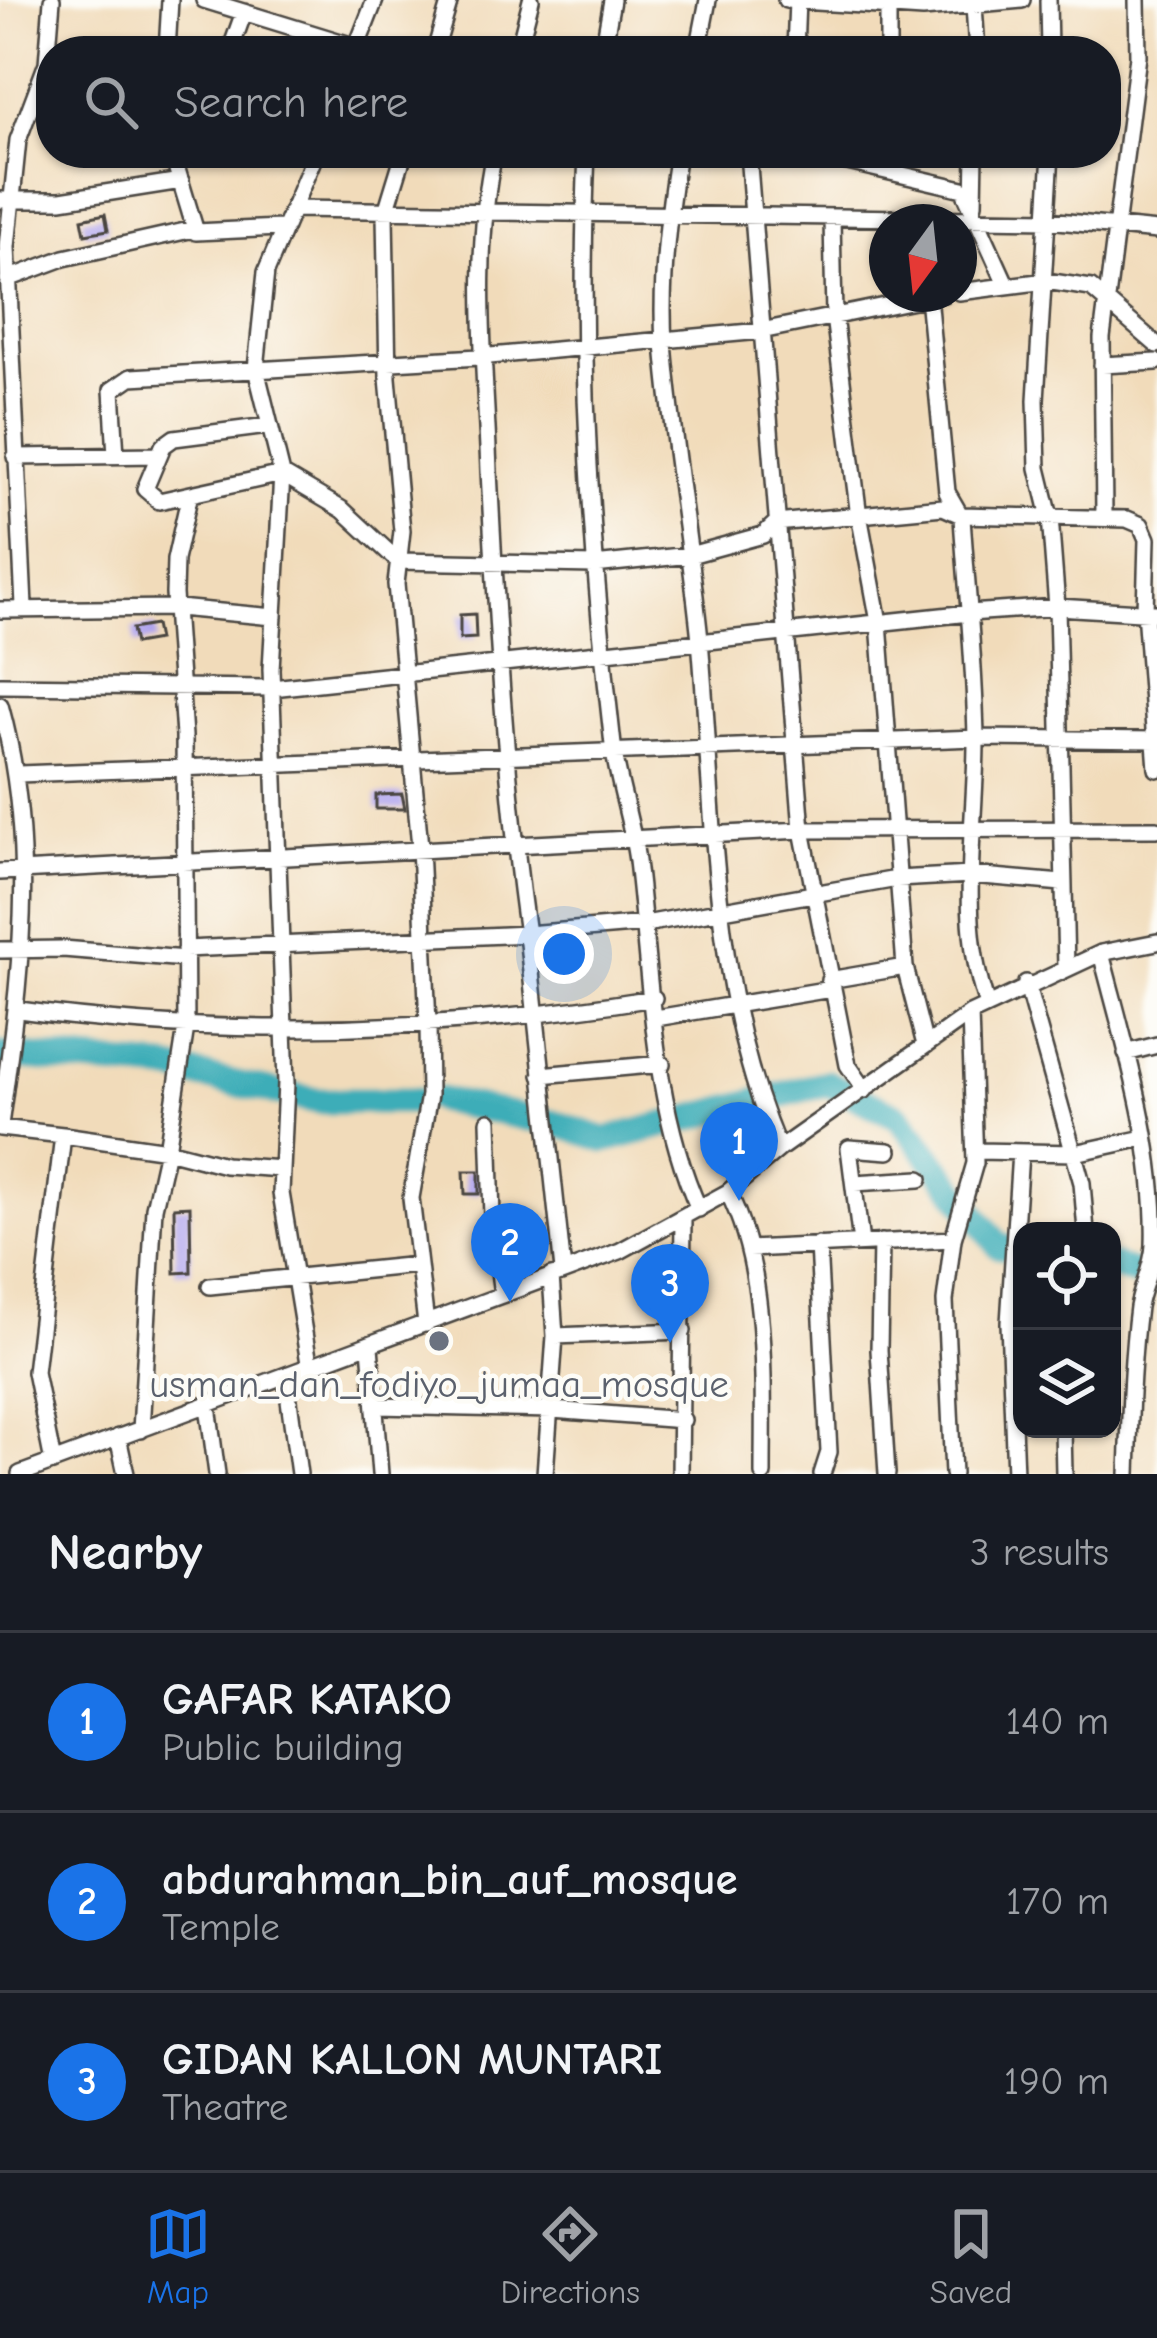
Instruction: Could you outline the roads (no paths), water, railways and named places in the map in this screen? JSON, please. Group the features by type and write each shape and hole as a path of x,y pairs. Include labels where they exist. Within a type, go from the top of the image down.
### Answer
{"street":[{"path":"49,36 52,0"},
{"path":"168,36 170,0"},
{"path":"204,0 320,36"},
{"path":"365,36 375,0"},
{"path":"439,36 450,0"},
{"path":"522,36 531,0"},
{"path":"605,36 612,0"},
{"path":"701,36 708,0"},
{"path":"786,0 974,5 1022,0"},
{"path":"1048,0 1049,36"},
{"path":"1104,515 1102,365 1138,56 1137,0"},
{"path":"795,36 796,1"},
{"path":"887,4 888,36"},
{"path":"974,5 975,36"},
{"path":"235,36 244,12"},
{"path":"24,606 5,200 18,140 36,92"},
{"path":"177,168 194,229"},
{"path":"310,168 295,209 280,228 266,272 256,369 282,474 272,688 286,1083 282,1169 310,1370"},
{"path":"399,168 385,215 388,361 425,939 429,1095 411,1198 426,1324"},
{"path":"492,168 485,209 479,357 490,470 496,662 511,758 514,841 544,1115 552,1146 557,1273 545,1474"},
{"path":"586,168 581,347 594,565 614,751 634,838 674,1154 699,1209"},
{"path":"676,168 668,217 664,341 700,642 713,837 738,1009 757,1095 779,1149"},
{"path":"749,168 802,830 830,985 848,1065 860,1093"},
{"path":"906,168 964,189 968,204"},
{"path":"973,204 975,168"},
{"path":"1050,168 1036,400 1038,468 1050,517 1057,607 1066,967"},
{"path":"5,200 86,197 181,181"},
{"path":"295,209 385,215 485,209 869,219"},
{"path":"832,219 834,316 859,512 879,622 905,967 925,1045"},
{"path":"977,220 1048,220 1157,230"},
{"path":"977,226 996,256 1006,286"},
{"path":"8,279 64,258 194,229 204,233 280,228"},
{"path":"977,290 1046,281 1091,288 1157,345"},
{"path":"116,455 112,390 119,381 664,341 761,331 869,309"},
{"path":"937,312 947,492 961,515 976,738 971,959 987,1005"},
{"path":"1102,365 1157,362"},
{"path":"268,426 174,438 158,455 145,489 150,498 189,497 282,474 344,510 398,561 490,564 594,565 690,555 763,535 776,524 859,512 944,507 961,515 1104,515 1157,520"},
{"path":"15,457 158,455"},
{"path":"141,1430 154,1208 186,1027 175,560 189,497"},
{"path":"1126,519 1141,525 1147,539 1157,769"},
{"path":"0,610 24,606 178,608 274,617"},
{"path":"0,685 272,688 405,678 496,662 969,614 1057,607 1151,612"},
{"path":"0,705 19,774 24,950 0,1127 167,1150 225,1165 282,1169"},
{"path":"19,774 976,738 1155,740"},
{"path":"0,872 514,841 802,830 1157,829"},
{"path":"0,950 185,954 527,934 722,913 897,879 971,875 1062,883"},
{"path":"20,1474 620,1251 728,1192 779,1149 970,1014 1026,983 1101,953 1157,942"},
{"path":"1101,953 1144,1138 1153,1223 1128,1474"},
{"path":"656,1018 738,1009 905,967"},
{"path":"1026,983 1075,1153 1085,1222"},
{"path":"19,1010 186,1027 284,1031 534,1018 654,998"},
{"path":"953,1474 945,1301 953,1239 972,1182 976,1151 970,1014"},
{"path":"1126,1053 1157,1045"},
{"path":"541,1075 662,1064"},
{"path":"489,1121 492,1217 502,1294"},
{"path":"44,1468 35,1372 63,1136"},
{"path":"976,1151 1075,1153 1144,1138"},
{"path":"861,1243 849,1148 890,1151"},
{"path":"1016,1474 1009,1323 1020,1152"},
{"path":"854,1183 920,1179"},
{"path":"728,1192 748,1250 758,1319 763,1474"},
{"path":"680,1474 683,1219"},
{"path":"748,1250 953,1239"},
{"path":"881,1242 879,1350 887,1474"},
{"path":"818,1245 829,1452 822,1474"},
{"path":"210,1286 417,1265"},
{"path":"555,1336 683,1330"},
{"path":"370,1346 380,1474"},
{"path":"286,1378 299,1474"},
{"path":"208,1406 218,1474"},
{"path":"377,1406 552,1410 683,1420"},
{"path":"118,1437 126,1474"},
{"path":"1063,1438 1064,1474"}],"waterway":[{"path":"0,1055 166,1069 318,1101 416,1101"},
{"path":"440,1100 558,1124 605,1140 827,1083 899,1117 999,1246 1013,1248"},
{"path":"1121,1269 1157,1280"}],"place":[{"name":"GAFAR KATAKO","path":"739,1201"},
{"name":"abdurahman_bin_auf_mosque","path":"510,1302"},
{"name":"usman_dan_fodiyo_jumaa_mosque","path":"439,1341"},
{"name":"GIDAN KALLON MUNTARI","path":"670,1343"}]}
